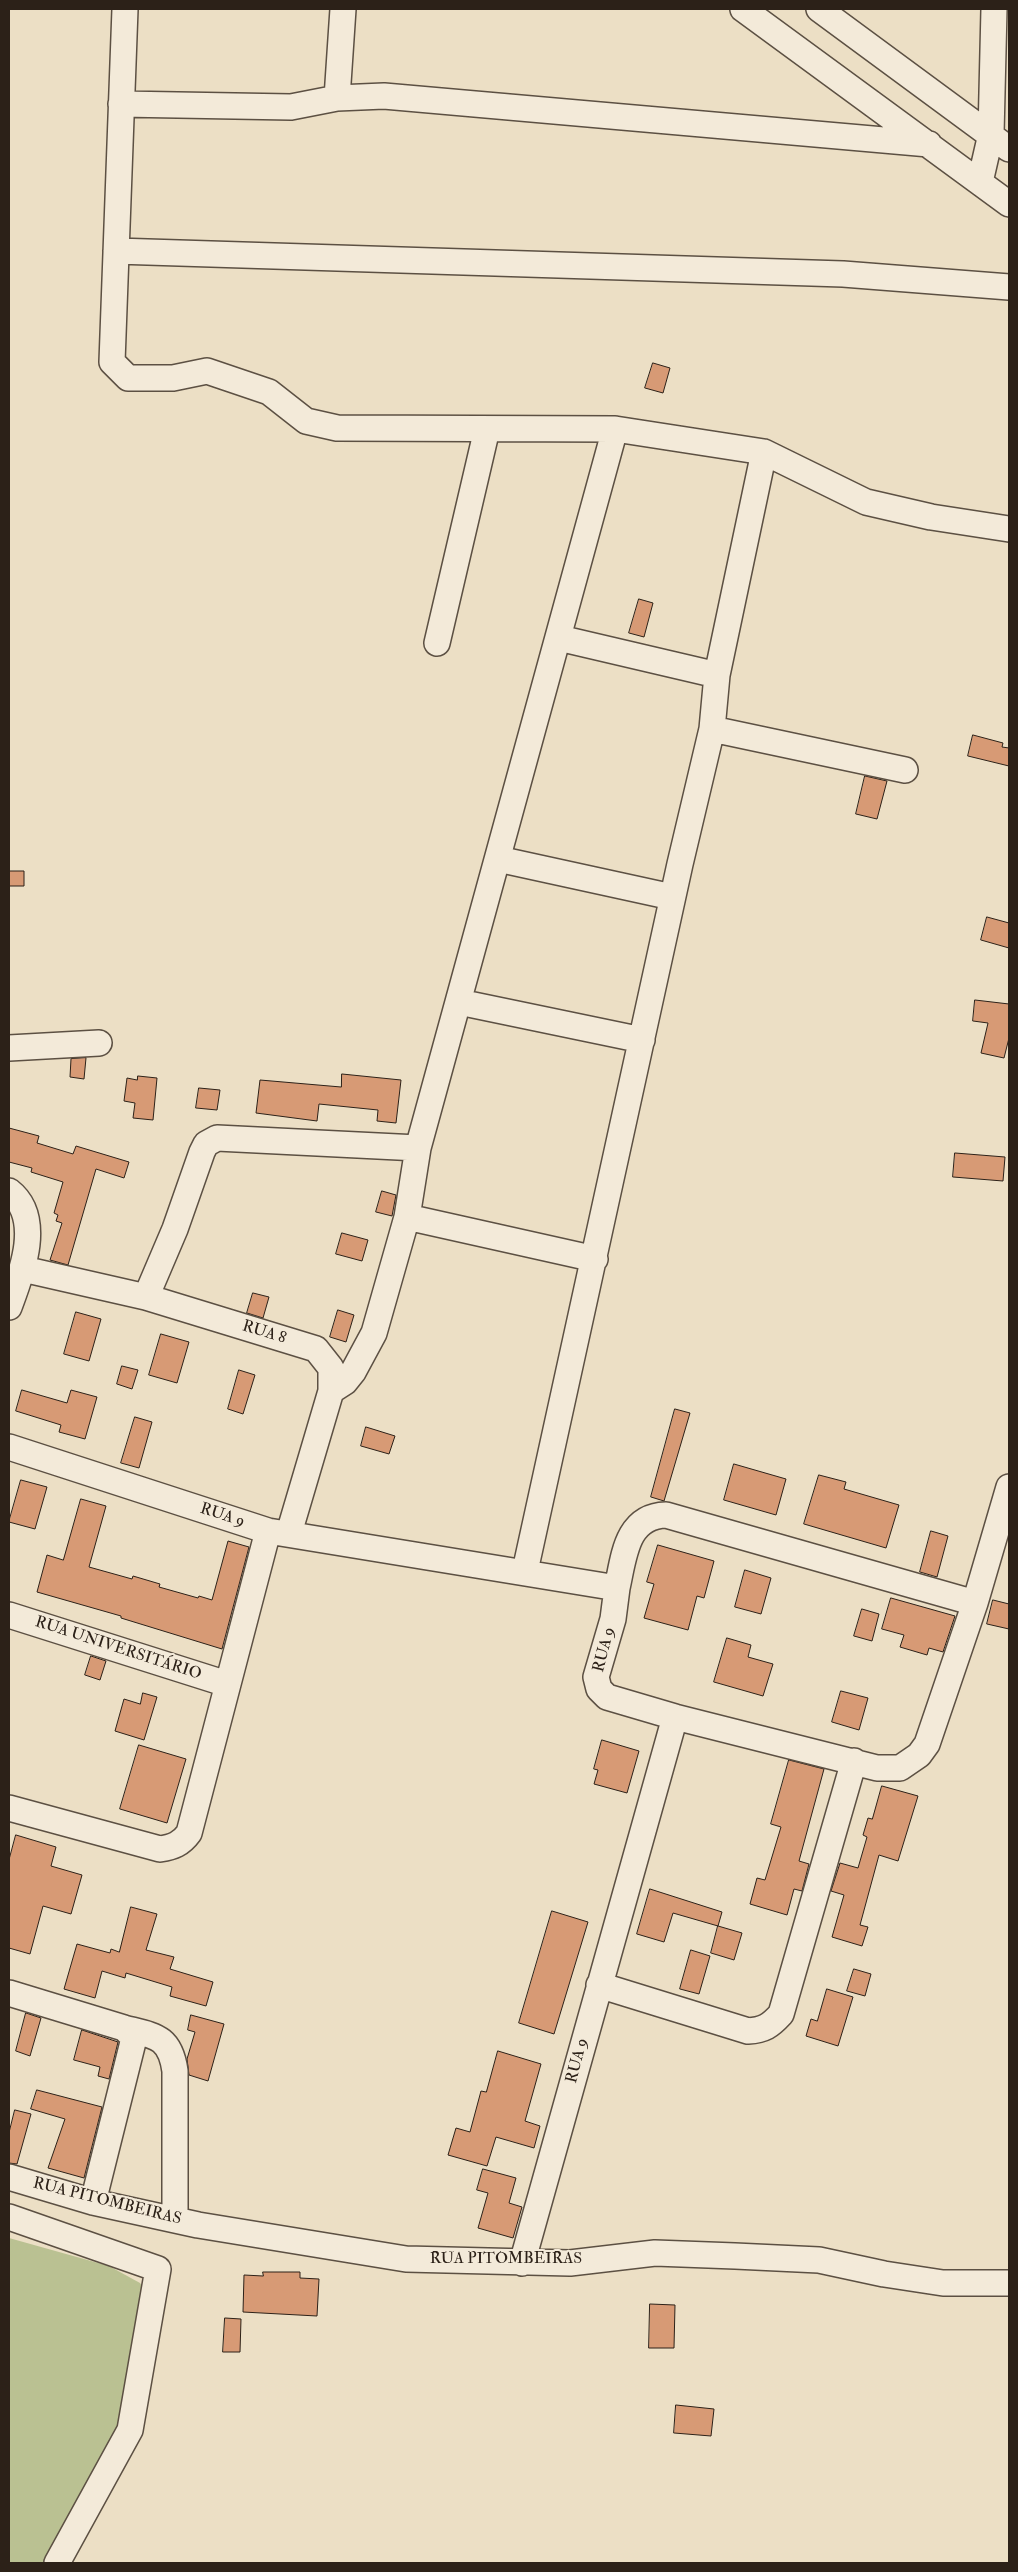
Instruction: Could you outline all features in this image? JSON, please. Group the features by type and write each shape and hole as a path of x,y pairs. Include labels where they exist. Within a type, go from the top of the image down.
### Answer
{"street":[{"path":"125,9 112,362 128,378 173,378 207,371 269,392 306,421 338,428 615,429 764,452 866,502 931,517 1009,529"},
{"path":"337,98 343,9"},
{"path":"744,9 1009,204"},
{"path":"819,9 1003,140"},
{"path":"980,182 1003,140 994,9"},
{"path":"121,104 291,107 337,98 384,96 928,144"},
{"path":"116,251 843,274 1009,287"},
{"path":"437,643 487,429"},
{"path":"331,1391 345,1382 360,1361 374,1333 407,1217 418,1148 615,429"},
{"path":"525,1571 552,1440 595,1259 672,897 712,729 717,675 764,452"},
{"path":"559,638 717,675"},
{"path":"712,729 905,770"},
{"path":"498,859 672,897"},
{"path":"459,1002 642,1040"},
{"path":"9,1048 99,1044"},
{"path":"146,1297 175,1229 202,1152 211,1140 217,1138 418,1148"},
{"path":"9,1191 22,1207 26,1222 27,1238 23,1269 9,1307"},
{"path":"407,1217 595,1259"},
{"name":"RUA 8","path":"23,1269 146,1297 360,1361"},
{"path":"9,1808 160,1849 178,1844 189,1832 227,1684 278,1532 331,1391 331,1368 316,1349"},
{"name":"RUA 9","path":"9,1447 278,1532 525,1571 617,1588 613,1619 596,1677 599,1689 607,1697 675,1717 598,1985 522,2263"},
{"path":"675,1717 877,1768 900,1768 919,1755 927,1744 974,1603 1009,1487"},
{"path":"617,1588 624,1556 634,1527 650,1517 666,1515 974,1603"},
{"name":"RUA UNIVERSITÁRIO","path":"9,1614 227,1684"},
{"path":"598,1985 748,2031 760,2031 770,2026 781,2014 854,1761"},
{"path":"9,1993 161,2039 168,2046 175,2071 175,2220"},
{"path":"93,2202 134,2042 132,2034 124,2028"},
{"name":"RUA PITOMBEIRAS","path":"9,2177 93,2202 175,2220 406,2259 570,2263 655,2253 735,2256 828,2261 884,2274 943,2283 1009,2283"},
{"path":"9,2217 158,2269 130,2430 57,2563"}],"green space":[{"path":"9,2238 109,2266 140,2283 157,2308 149,2369 57,2563 9,2563"}],"building":[{"path":"653,363 670,368 663,393 645,388"},
{"path":"639,599 653,603 644,637 629,633"},
{"path":"973,735 1003,743 1002,747 1009,748 1009,766 968,756"},
{"path":"865,776 887,781 877,819 856,814"},
{"path":"9,871 24,871 24,886 9,886"},
{"path":"987,917 1009,923 1009,948 981,940"},
{"path":"975,1000 1009,1004 1009,1038 1004,1058 981,1053 988,1023 973,1021"},
{"path":"86,1058 84,1079 70,1077 71,1059"},
{"path":"342,1074 401,1080 396,1123 377,1121 378,1110 319,1104 317,1121 256,1113 260,1080 341,1087"},
{"path":"138,1076 157,1078 153,1120 133,1118 135,1103 124,1101 127,1078 137,1080"},
{"path":"199,1088 220,1090 217,1110 196,1108"},
{"path":"9,1128 39,1136 37,1143 73,1154 76,1146 129,1162 124,1178 96,1169 68,1265 50,1260 62,1223 56,1221 58,1215 54,1213 63,1182 31,1172 32,1168 9,1162"},
{"path":"955,1153 1005,1157 1003,1181 953,1177"},
{"path":"382,1191 396,1195 392,1216 376,1212"},
{"path":"342,1233 368,1240 362,1261 336,1254"},
{"path":"253,1293 269,1297 263,1318 247,1313"},
{"path":"338,1310 354,1315 346,1342 330,1337"},
{"path":"76,1312 101,1319 89,1361 64,1354"},
{"path":"161,1334 189,1342 177,1383 149,1375"},
{"path":"122,1366 138,1370 132,1389 117,1384"},
{"path":"239,1370 255,1375 243,1414 228,1409"},
{"path":"22,1390 67,1403 71,1390 97,1397 85,1439 59,1432 61,1425 16,1411"},
{"path":"675,1409 690,1413 664,1501 651,1497"},
{"path":"135,1417 152,1422 139,1468 121,1463"},
{"path":"366,1427 395,1436 389,1454 361,1446"},
{"path":"734,1464 786,1479 776,1515 724,1500"},
{"path":"819,1475 846,1482 844,1489 899,1505 886,1548 804,1524"},
{"path":"21,1480 47,1487 35,1529 9,1522"},
{"path":"81,1499 106,1506 89,1567 132,1579 133,1576 160,1584 159,1587 212,1600 228,1541 249,1547 222,1649 121,1618 121,1616 37,1592 47,1555 63,1560"},
{"path":"931,1531 948,1536 937,1577 920,1572"},
{"path":"658,1545 714,1561 704,1598 697,1596 688,1630 644,1618 654,1584 647,1582"},
{"path":"745,1570 771,1578 761,1614 735,1607"},
{"path":"891,1598 955,1616 943,1652 929,1648 927,1655 900,1647 904,1635 882,1629"},
{"path":"993,1600 1009,1604 1009,1629 987,1624"},
{"path":"862,1609 879,1614 872,1641 854,1636"},
{"path":"727,1638 751,1645 748,1657 773,1664 763,1696 714,1682"},
{"path":"91,1656 106,1661 100,1680 85,1675"},
{"path":"841,1691 868,1698 859,1730 832,1722"},
{"path":"143,1693 157,1697 144,1740 115,1731 124,1699 140,1704"},
{"path":"602,1740 639,1751 627,1793 594,1784 598,1770 594,1769"},
{"path":"139,1745 186,1759 167,1823 120,1809"},
{"path":"789,1760 824,1769 799,1861 809,1864 802,1891 794,1889 787,1915 750,1904 757,1878 765,1880 781,1827 771,1824"},
{"path":"882,1786 918,1796 898,1861 879,1855 860,1925 868,1927 862,1946 832,1937 844,1895 831,1891 840,1863 858,1868 867,1837 863,1835 868,1818 872,1819"},
{"path":"16,1835 56,1847 51,1866 82,1875 71,1914 43,1906 30,1954 9,1948 9,1860"},
{"path":"650,1889 722,1912 718,1926 673,1913 664,1942 637,1934"},
{"path":"131,1907 157,1914 146,1950 174,1957 170,1969 213,1982 206,2006 170,1996 172,1987 126,1973 125,1978 102,1971 95,1998 64,1989 77,1944 110,1953 111,1949 119,1952"},
{"path":"552,1911 588,1922 554,2034 519,2023"},
{"path":"718,1926 742,1933 734,1960 711,1953"},
{"path":"691,1950 710,1956 699,1994 680,1989"},
{"path":"854,1969 871,1974 865,1996 847,1991"},
{"path":"827,1989 853,1997 838,2046 806,2036 811,2019 817,2021"},
{"path":"26,2013 41,2018 30,2056 16,2051"},
{"path":"191,2015 224,2024 208,2081 189,2075 187,2059 195,2032 188,2030"},
{"path":"82,2030 118,2042 109,2079 98,2076 100,2067 74,2060"},
{"path":"498,2051 541,2064 525,2121 540,2126 534,2148 496,2137 487,2166 448,2155 456,2128 470,2132 481,2091 486,2092"},
{"path":"37,2090 102,2107 84,2178 48,2168 65,2119 31,2109"},
{"path":"15,2110 31,2114 17,2164 9,2163 9,2133"},
{"path":"483,2169 516,2178 509,2203 522,2207 513,2238 478,2228 488,2193 477,2190"},
{"path":"263,2272 300,2272 300,2278 319,2279 317,2316 243,2312 244,2275 263,2276"},
{"path":"650,2304 675,2305 674,2348 649,2348"},
{"path":"225,2318 241,2319 240,2352 223,2352"},
{"path":"676,2405 714,2409 711,2436 674,2433"}]}
